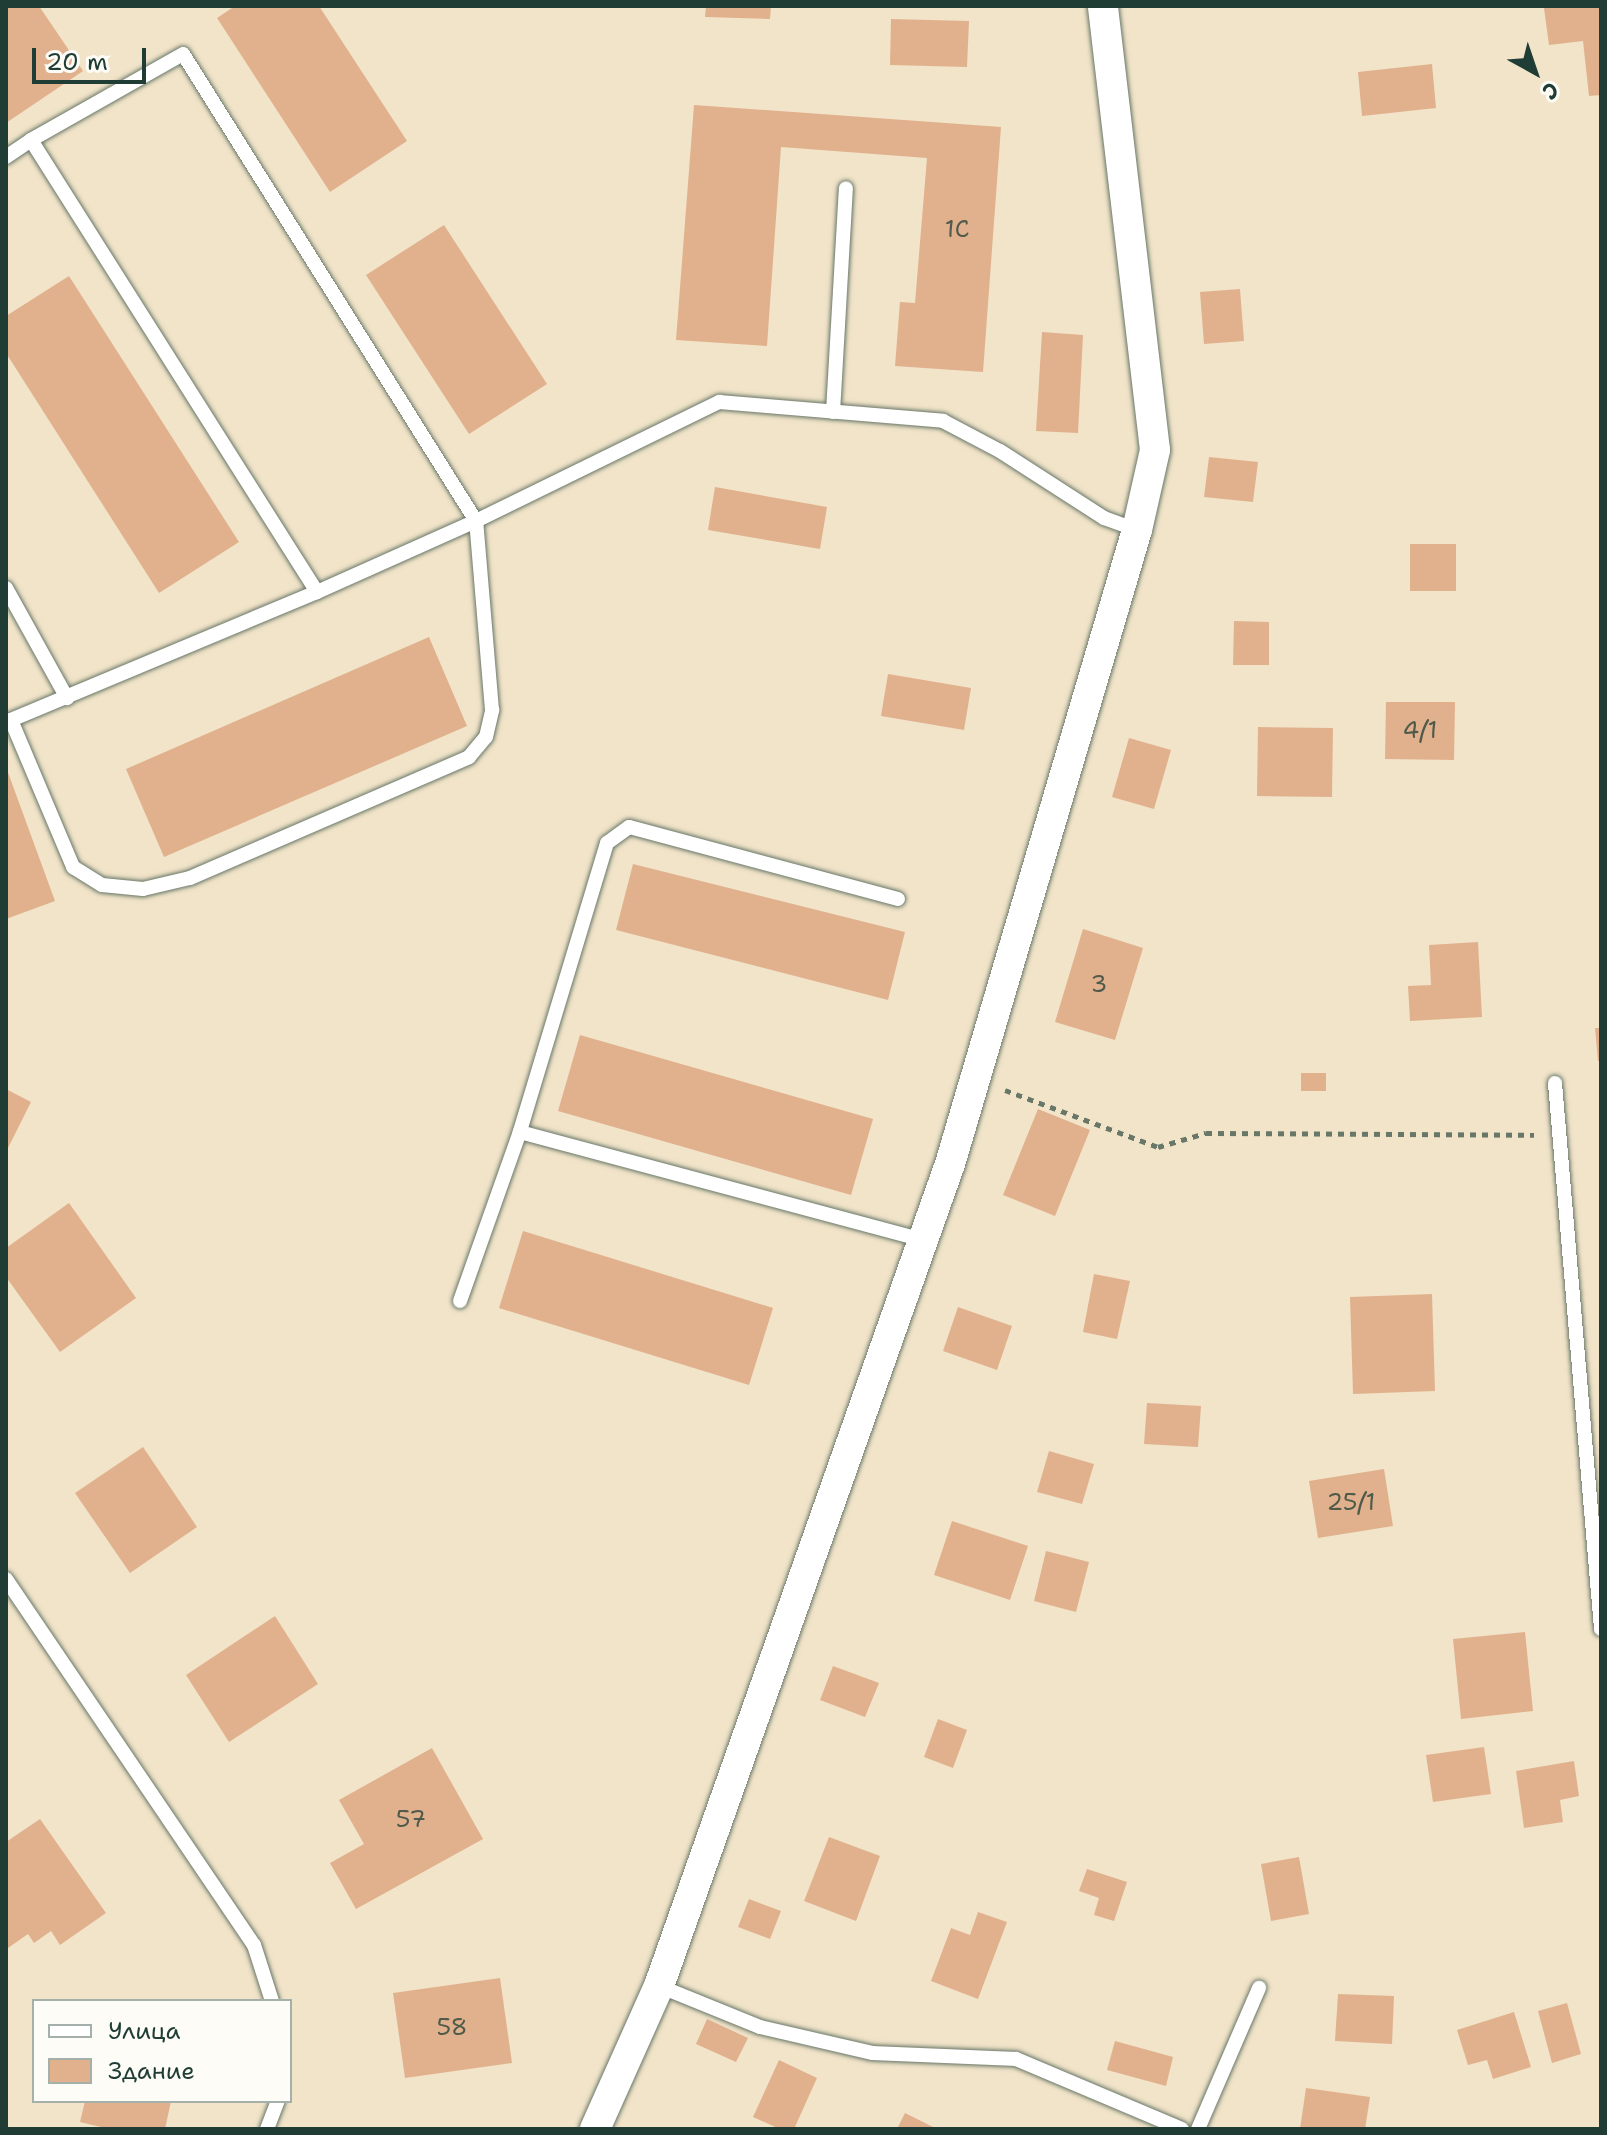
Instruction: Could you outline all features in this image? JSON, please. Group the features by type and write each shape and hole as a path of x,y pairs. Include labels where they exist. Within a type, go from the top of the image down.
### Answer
{"street":[{"path":"595,2129 659,1986 924,1240 976,1078 1137,530 1155,450 1103,6"}],"lane":[{"path":"6,157 183,54 476,521 492,710 486,737 469,757 190,878 143,889 102,885 73,867 9,721 317,592 476,521 719,402 943,421 1000,451 1104,518 1137,530"},
{"path":"31,140 317,592"},
{"path":"833,412 846,188"},
{"path":"6,588 67,698"},
{"path":"460,1301 520,1132 607,843 629,827 898,899"},
{"path":"1555,1083 1601,1629"},
{"path":"520,1132 924,1240"},
{"path":"6,1579 254,1945 271,1999"},
{"path":"659,1986 760,2027 873,2053 1016,2059 1182,2129"},
{"path":"1198,2129 1259,1988"},
{"path":"267,2129 277,2103"}],"path":[{"path":"976,1078 1158,1147 1206,1133 1559,1135"}],"building":[{"path":"6,6 39,6 83,71 6,123"},
{"path":"235,6 319,6 407,141 330,192 217,18"},
{"path":"706,6 771,6 770,19 705,17"},
{"path":"1601,6 1601,95 1589,96 1583,41 1549,45 1544,8"},
{"path":"891,19 969,21 967,67 890,65"},
{"path":"1432,64 1436,108 1362,116 1358,72"},
{"path":"694,105 1001,127 983,372 895,366 900,302 915,303 927,158 781,147 767,346 676,340"},
{"path":"444,225 547,384 469,434 366,275"},
{"path":"69,276 239,542 159,593 6,353 6,316"},
{"path":"1240,289 1244,341 1204,344 1200,292"},
{"path":"1042,332 1083,335 1078,433 1036,431"},
{"path":"1209,457 1258,462 1253,502 1204,497"},
{"path":"715,487 827,507 820,549 708,530"},
{"path":"1410,544 1456,544 1456,591 1410,591"},
{"path":"1234,621 1269,622 1269,665 1233,665"},
{"path":"429,637 467,726 164,857 126,769"},
{"path":"888,674 971,688 964,730 881,716"},
{"path":"1386,702 1455,702 1454,760 1385,759"},
{"path":"1258,727 1333,728 1332,797 1257,796"},
{"path":"1129,738 1171,750 1154,809 1112,797"},
{"path":"6,767 55,901 6,919"},
{"path":"633,864 905,932 888,1000 616,930"},
{"path":"1083,929 1143,948 1115,1040 1055,1022"},
{"path":"1478,942 1482,1017 1410,1021 1408,986 1431,985 1429,945"},
{"path":"1595,1028 1601,1028 1601,1061 1598,1061"},
{"path":"580,1035 873,1119 851,1195 558,1111"},
{"path":"1301,1073 1326,1073 1326,1091 1301,1091"},
{"path":"6,1089 31,1102 6,1152"},
{"path":"1038,1109 1090,1130 1055,1216 1003,1195"},
{"path":"69,1203 136,1298 60,1352 6,1277 6,1248"},
{"path":"523,1231 773,1308 749,1385 499,1308"},
{"path":"1094,1274 1130,1281 1117,1339 1083,1332"},
{"path":"1432,1294 1435,1391 1353,1394 1350,1297"},
{"path":"958,1307 1012,1326 997,1370 943,1351"},
{"path":"1147,1403 1201,1406 1198,1447 1144,1444"},
{"path":"143,1447 197,1527 130,1573 75,1493"},
{"path":"1049,1451 1094,1464 1082,1504 1037,1492"},
{"path":"1384,1469 1393,1526 1318,1538 1309,1481"},
{"path":"952,1521 1028,1546 1010,1600 934,1575"},
{"path":"1046,1551 1089,1562 1076,1612 1034,1601"},
{"path":"275,1616 318,1684 229,1742 186,1675"},
{"path":"1525,1632 1533,1711 1461,1719 1453,1639"},
{"path":"833,1666 879,1683 865,1717 820,1700"},
{"path":"938,1719 967,1730 953,1768 924,1757"},
{"path":"1484,1747 1491,1794 1433,1802 1426,1755"},
{"path":"432,1748 483,1839 356,1909 330,1863 364,1844 339,1800"},
{"path":"1574,1761 1579,1796 1560,1800 1563,1822 1524,1828 1516,1771"},
{"path":"40,1819 106,1913 60,1945 51,1931 34,1943 28,1934 8,1948 6,1842"},
{"path":"829,1837 880,1856 856,1921 804,1901"},
{"path":"1299,1857 1309,1914 1271,1921 1261,1864"},
{"path":"1087,1869 1127,1882 1114,1921 1094,1915 1099,1898 1079,1891"},
{"path":"749,1899 781,1911 770,1939 738,1927"},
{"path":"978,1912 1007,1922 978,1999 931,1981 951,1928 970,1935"},
{"path":"500,1978 512,2063 405,2078 393,1993"},
{"path":"1338,1994 1394,1996 1392,2044 1335,2041"},
{"path":"1567,2003 1581,2054 1552,2063 1538,2011"},
{"path":"1514,2012 1531,2067 1493,2079 1487,2060 1468,2065 1457,2030"},
{"path":"707,2019 748,2038 736,2062 696,2044"},
{"path":"1115,2041 1173,2057 1166,2086 1107,2070"},
{"path":"779,2060 817,2078 794,2129 780,2129 753,2117"},
{"path":"1306,2088 1370,2097 1365,2129 1300,2129"},
{"path":"85,2103 171,2103 165,2129 109,2129 80,2122"},
{"path":"905,2113 937,2129 897,2129"}]}
